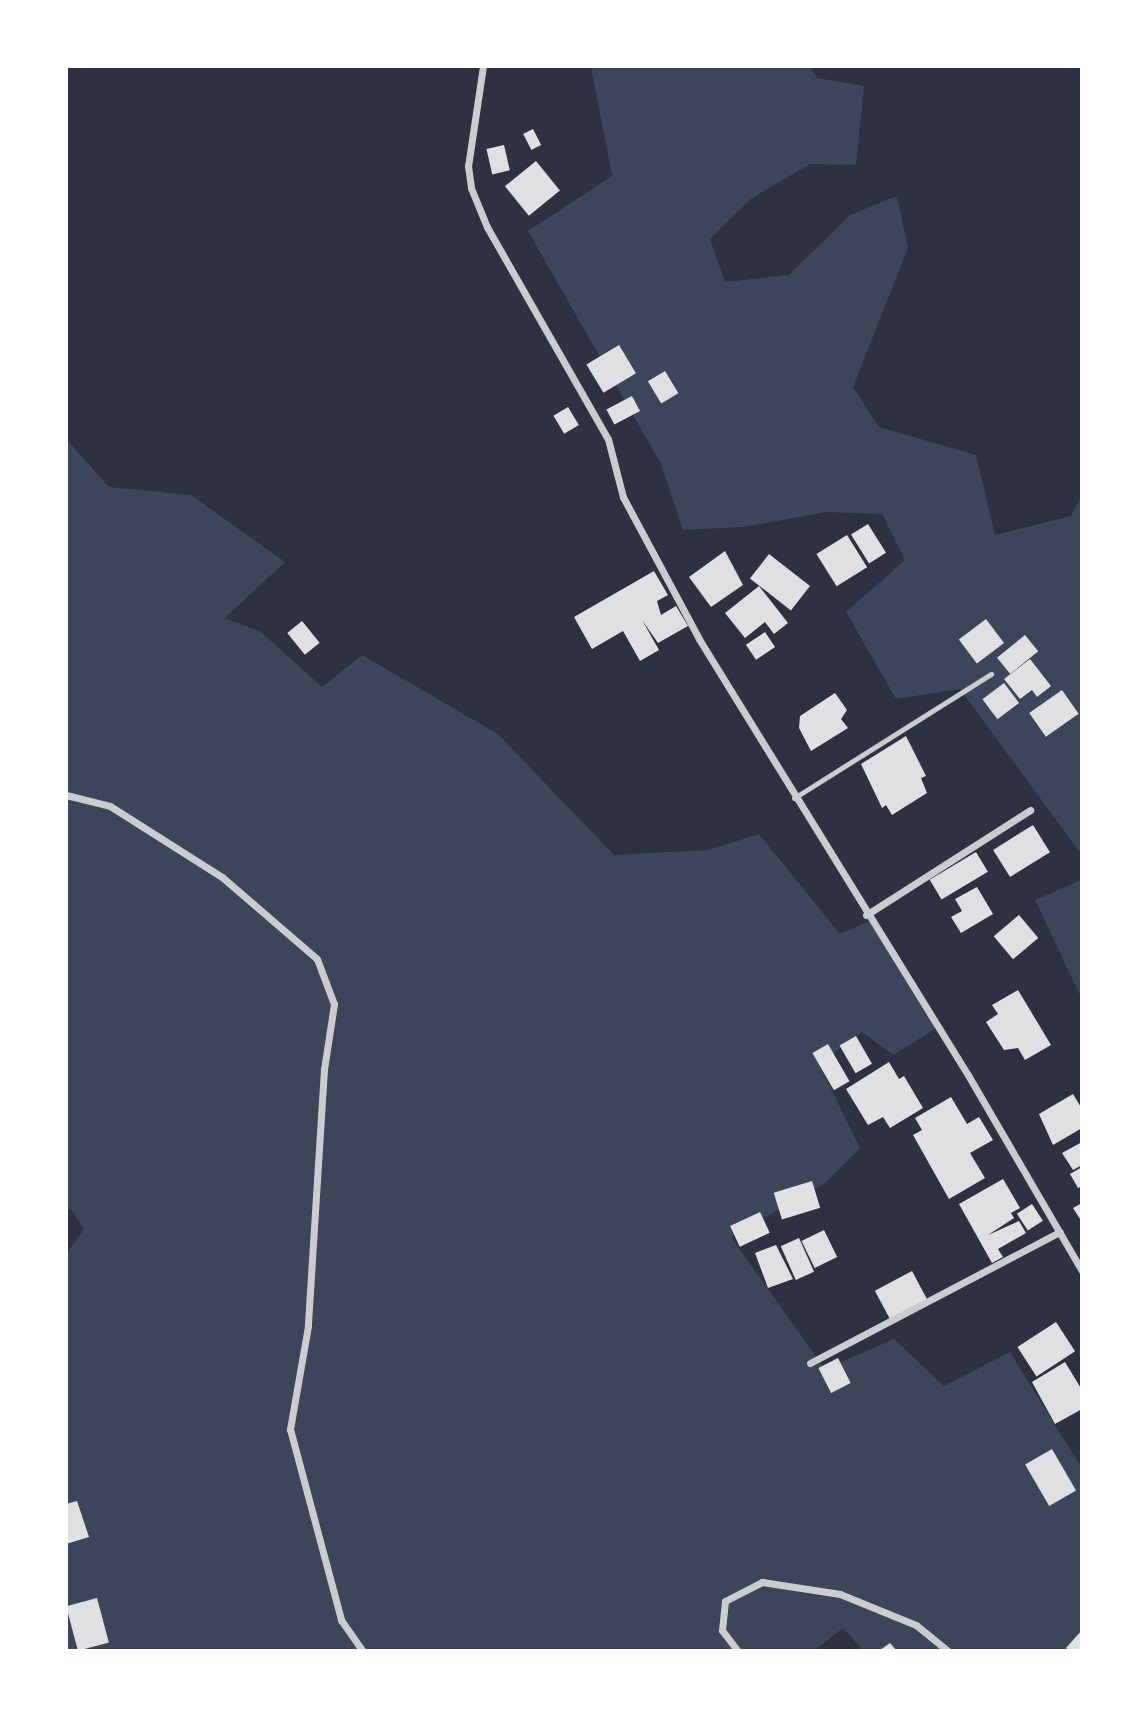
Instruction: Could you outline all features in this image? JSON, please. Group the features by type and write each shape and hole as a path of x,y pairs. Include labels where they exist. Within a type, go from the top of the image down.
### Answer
{"street":[{"path":"483,66 469,148 471,188 478,209 608,439 623,497 680,604 794,798 1082,1271"},
{"path":"66,796 110,806 222,877 317,959 334,1004 324,1069 308,1326 290,1429 341,1620 362,1650"},
{"path":"866,915 1030,810"},
{"path":"810,1363 1060,1232"},
{"path":"737,1650 722,1630 725,1601 762,1582 840,1594 916,1625 947,1650"}],"lane":[{"path":"794,798 991,674"}],"shaded area":[{"path":"591,67 810,67 817,78 864,86 856,165 810,164 752,198 710,239 725,282 789,275 850,215 897,196 908,248 853,387 879,427 976,455 995,535 1071,516 1081,497 1081,854 960,689 896,699 846,612 905,560 882,514 827,512 742,527 683,530 661,464 528,231 612,176"},
{"path":"66,439 109,487 191,495 285,562 225,618 261,632 322,687 362,655 498,734 614,855 708,850 759,834 840,934 872,920 937,1028 893,1055 862,1032 819,1064 860,1148 824,1184 731,1237 825,1369 894,1339 944,1386 1010,1352 1081,1467 1081,1650 863,1650 843,1628 815,1650 67,1650 66,1254 84,1229 71,1209 66,1211"},
{"path":"1081,880 1081,997 1035,900"}],"building":[{"path":"533,129 541,145 531,150 523,134"},
{"path":"504,145 510,170 492,174 486,149"},
{"path":"536,161 560,191 529,216 505,186"},
{"path":"619,345 636,373 603,393 586,365"},
{"path":"665,371 678,393 661,404 648,381"},
{"path":"632,396 640,411 614,425 606,410"},
{"path":"568,407 579,425 564,434 553,416"},
{"path":"868,524 886,553 869,563 851,535"},
{"path":"847,535 867,567 837,586 816,554"},
{"path":"725,551 743,585 711,607 689,577"},
{"path":"769,554 810,586 791,610 750,578"},
{"path":"654,571 668,595 657,601 661,615 676,606 688,626 658,643 642,620 659,650 640,661 623,631 592,649 574,617"},
{"path":"759,586 788,623 774,634 765,622 745,638 725,613"},
{"path":"986,619 1004,643 977,663 959,639"},
{"path":"302,621 320,643 305,655 287,633"},
{"path":"765,632 775,647 756,660 746,645"},
{"path":"1025,635 1038,651 1010,674 997,658"},
{"path":"1030,659 1051,686 1037,697 1032,690 1020,699 1004,679"},
{"path":"1004,683 1019,703 997,719 982,699"},
{"path":"1062,690 1079,714 1046,737 1029,713"},
{"path":"835,693 847,710 841,719 848,728 811,751 799,728 800,716"},
{"path":"906,736 926,776 921,778 927,793 892,815 886,805 882,808 861,764"},
{"path":"1033,825 1050,852 1010,877 993,850"},
{"path":"976,852 988,872 942,900 930,880"},
{"path":"977,887 993,914 961,933 951,917 962,911 955,899"},
{"path":"1019,915 1038,938 1013,959 994,936"},
{"path":"1018,990 1051,1045 1025,1060 1018,1048 1004,1050 986,1022 998,1014 992,1005"},
{"path":"856,1036 872,1064 856,1073 840,1046"},
{"path":"828,1044 850,1081 834,1090 812,1053"},
{"path":"889,1062 899,1079 904,1076 923,1108 890,1128 883,1117 868,1125 846,1089"},
{"path":"1073,1094 1082,1109 1082,1128 1053,1145 1039,1114"},
{"path":"951,1097 967,1124 979,1117 993,1140 970,1153 985,1178 949,1199 913,1135 922,1130 915,1118"},
{"path":"1082,1142 1082,1165 1073,1170 1062,1153"},
{"path":"1082,1167 1082,1186 1078,1188 1070,1174"},
{"path":"1003,1179 1020,1208 1011,1213 1014,1218 988,1235 1019,1221 1026,1233 998,1249 1003,1257 992,1263 959,1204"},
{"path":"812,1181 820,1208 782,1219 774,1193"},
{"path":"1082,1203 1082,1222 1073,1208"},
{"path":"1032,1204 1043,1221 1028,1231 1017,1214"},
{"path":"760,1212 770,1233 740,1247 730,1226"},
{"path":"824,1230 837,1257 815,1268 802,1241"},
{"path":"799,1238 814,1272 796,1280 781,1246"},
{"path":"776,1245 793,1279 768,1288 755,1253"},
{"path":"912,1271 927,1299 890,1319 875,1291"},
{"path":"1056,1322 1075,1351 1036,1376 1017,1347"},
{"path":"838,1358 851,1383 831,1393 818,1368"},
{"path":"1065,1362 1082,1390 1082,1409 1055,1424 1032,1382"},
{"path":"1052,1449 1076,1491 1049,1506 1025,1464"},
{"path":"77,1501 89,1537 66,1544 66,1504"},
{"path":"97,1598 109,1642 78,1650 66,1606"},
{"path":"1082,1630 1082,1650 1066,1648"},
{"path":"890,1643 896,1650 880,1650"}]}
